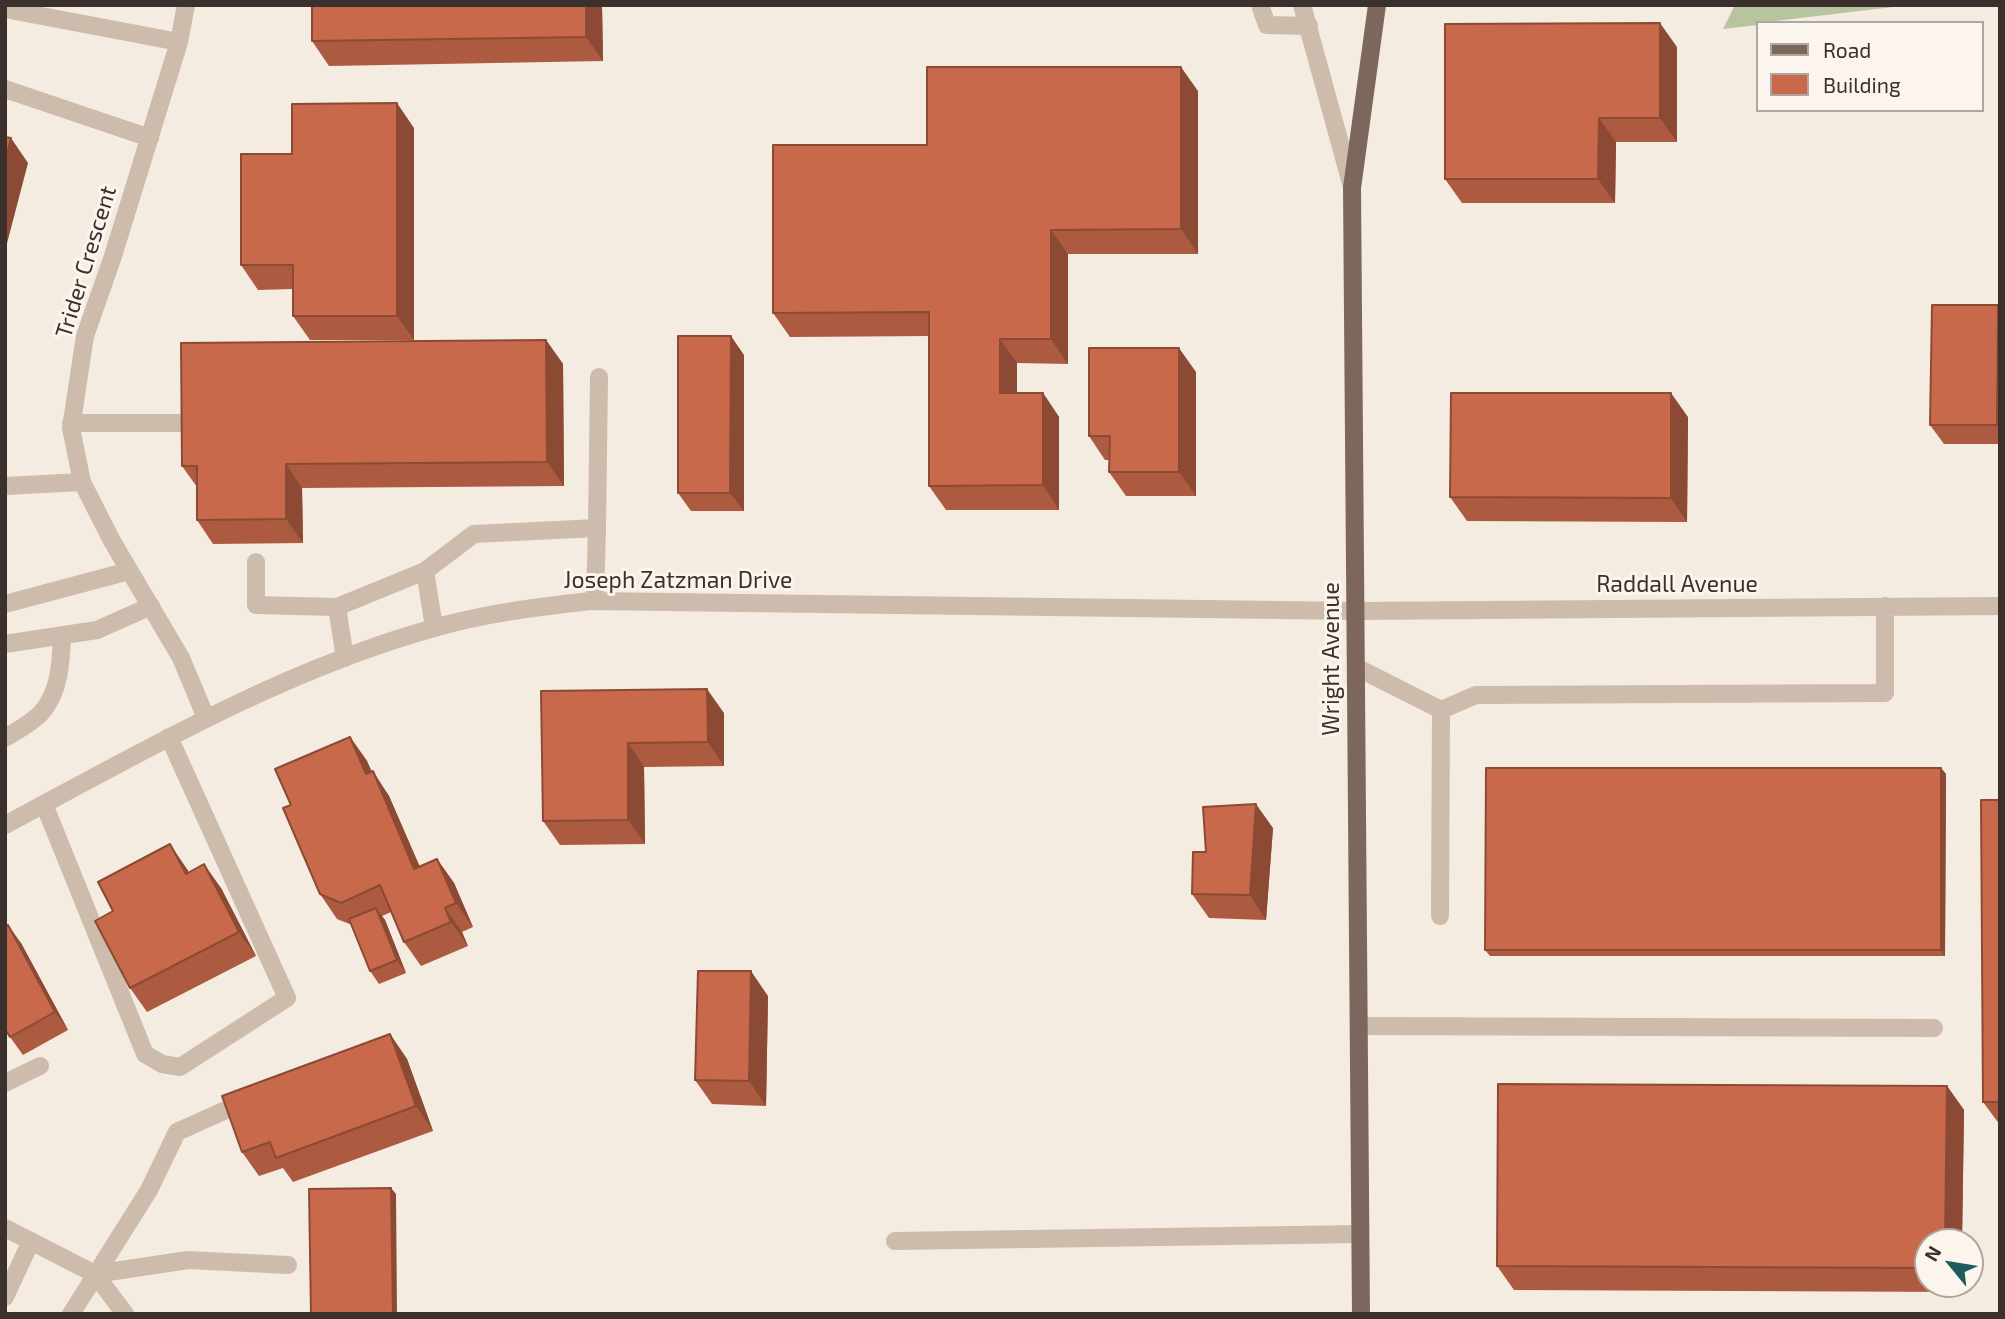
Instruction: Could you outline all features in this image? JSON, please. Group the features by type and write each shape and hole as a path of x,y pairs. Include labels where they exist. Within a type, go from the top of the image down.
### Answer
{"main road":[{"name":"Wright Avenue","path":"1361,1314 1352,188 1377,5"}],"street":[{"name":"Trider Crescent","path":"186,5 179,42 150,138 85,336 71,428 82,482 129,571 181,658 206,718"},
{"path":"1260,5 1267,25 1309,26"},
{"path":"1302,5 1352,188"},
{"path":"5,9 179,42"},
{"path":"5,89 150,138"},
{"path":"595,601 599,377"},
{"path":"71,423 186,423"},
{"path":"5,486 82,482"},
{"path":"256,562 256,605 337,607 425,571 474,534 597,528"},
{"path":"5,604 129,571"},
{"path":"425,571 434,627"},
{"name":"Joseph Zatzman Drive","path":"5,825 206,718 345,658 434,627 509,611 595,601 1356,611"},
{"path":"5,644 97,630 151,606"},
{"path":"1441,710 1476,695 1885,693 1885,606"},
{"name":"Raddall Avenue","path":"1356,611 2000,606"},
{"path":"337,607 345,658"},
{"path":"5,738 40,714 52,696 61,666 62,635"},
{"path":"1356,667 1441,710"},
{"path":"1440,916 1441,710"},
{"path":"44,804 145,1054 162,1064 180,1067 287,998 169,737"},
{"path":"1360,1026 1934,1028"},
{"path":"5,1083 40,1066"},
{"path":"71,1314 149,1190 177,1132 264,1092"},
{"path":"5,1228 95,1274 125,1314"},
{"path":"895,1241 1360,1234"},
{"path":"5,1271 31,1241"},
{"path":"5,1297 31,1241"},
{"path":"95,1274 188,1260 288,1265"}],"green space":[{"path":"1735,5 1910,5 1756,21 1756,25 1723,29"}],"building":[{"path":"312,5 586,5 586,37 312,41"},
{"path":"1660,23 1660,118 1599,118 1598,179 1445,179 1445,24"},
{"path":"927,67 1181,67 1181,229 1051,230 1051,339 1000,339 1000,393 1043,393 1043,485 929,486 929,312 773,313 773,145 927,145"},
{"path":"397,103 397,316 293,316 293,265 241,265 241,154 292,154 292,104"},
{"path":"5,137 11,138 5,162"},
{"path":"1932,305 1998,305 1997,425 1930,425"},
{"path":"678,336 731,336 730,493 678,493"},
{"path":"546,340 547,462 286,464 286,519 197,520 197,466 182,466 181,343"},
{"path":"1089,348 1179,348 1179,472 1109,472 1110,436 1089,436"},
{"path":"1451,393 1671,393 1671,498 1450,497"},
{"path":"707,689 708,742 628,743 628,820 543,821 541,691"},
{"path":"350,737 366,774 373,771 414,869 437,859 456,903 445,908 451,922 404,942 380,885 341,903 320,894 283,808 291,805 275,769"},
{"path":"1486,768 1941,768 1941,950 1485,950"},
{"path":"1981,800 2000,800 2000,1102 1983,1102"},
{"path":"1256,804 1250,895 1192,894 1193,852 1206,852 1203,807"},
{"path":"170,844 186,874 204,864 239,932 130,988 95,921 113,911 98,882"},
{"path":"376,908 397,960 370,971 349,919"},
{"path":"8,925 55,1012 10,1037 5,1029 5,926"},
{"path":"698,971 751,971 749,1081 695,1080"},
{"path":"390,1034 416,1106 276,1158 270,1142 242,1152 222,1096"},
{"path":"1498,1084 1947,1086 1945,1228 1914,1228 1914,1268 1497,1266"},
{"path":"391,1188 393,1314 311,1314 309,1189"}]}
